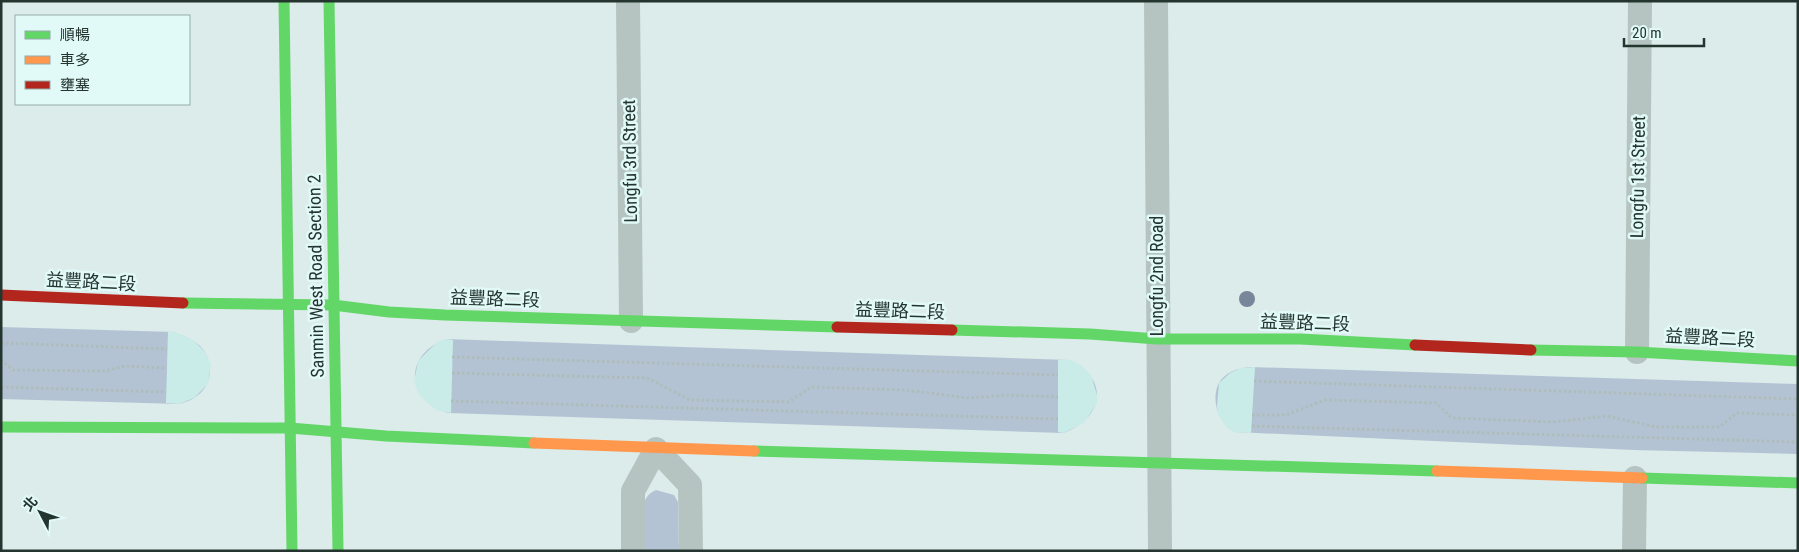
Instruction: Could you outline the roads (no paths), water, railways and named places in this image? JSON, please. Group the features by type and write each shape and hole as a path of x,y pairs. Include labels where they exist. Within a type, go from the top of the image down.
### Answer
{"street":[{"name":"Sanmin West Road Section 2","path":"284,1 292,551"},
{"name":"Sanmin West Road Section 2","path":"329,1 338,551"},
{"name":"Longfu 3rd Street","path":"628,1 631,321"},
{"name":"Longfu 2nd Road","path":"1156,1 1160,551"},
{"name":"Longfu 1st Street","path":"1636,352 1640,1"},
{"name":"益豐路二段","path":"1,296 289,306 333,305 389,312 631,321 1158,338 1300,340 1520,350 1636,352 1798,361"},
{"path":"1,427 290,428 386,436 656,449 1158,462 1798,483"},
{"path":"633,551 633,491 656,449"},
{"path":"656,449 690,485 691,551"},
{"path":"1634,551 1635,478"}]}
